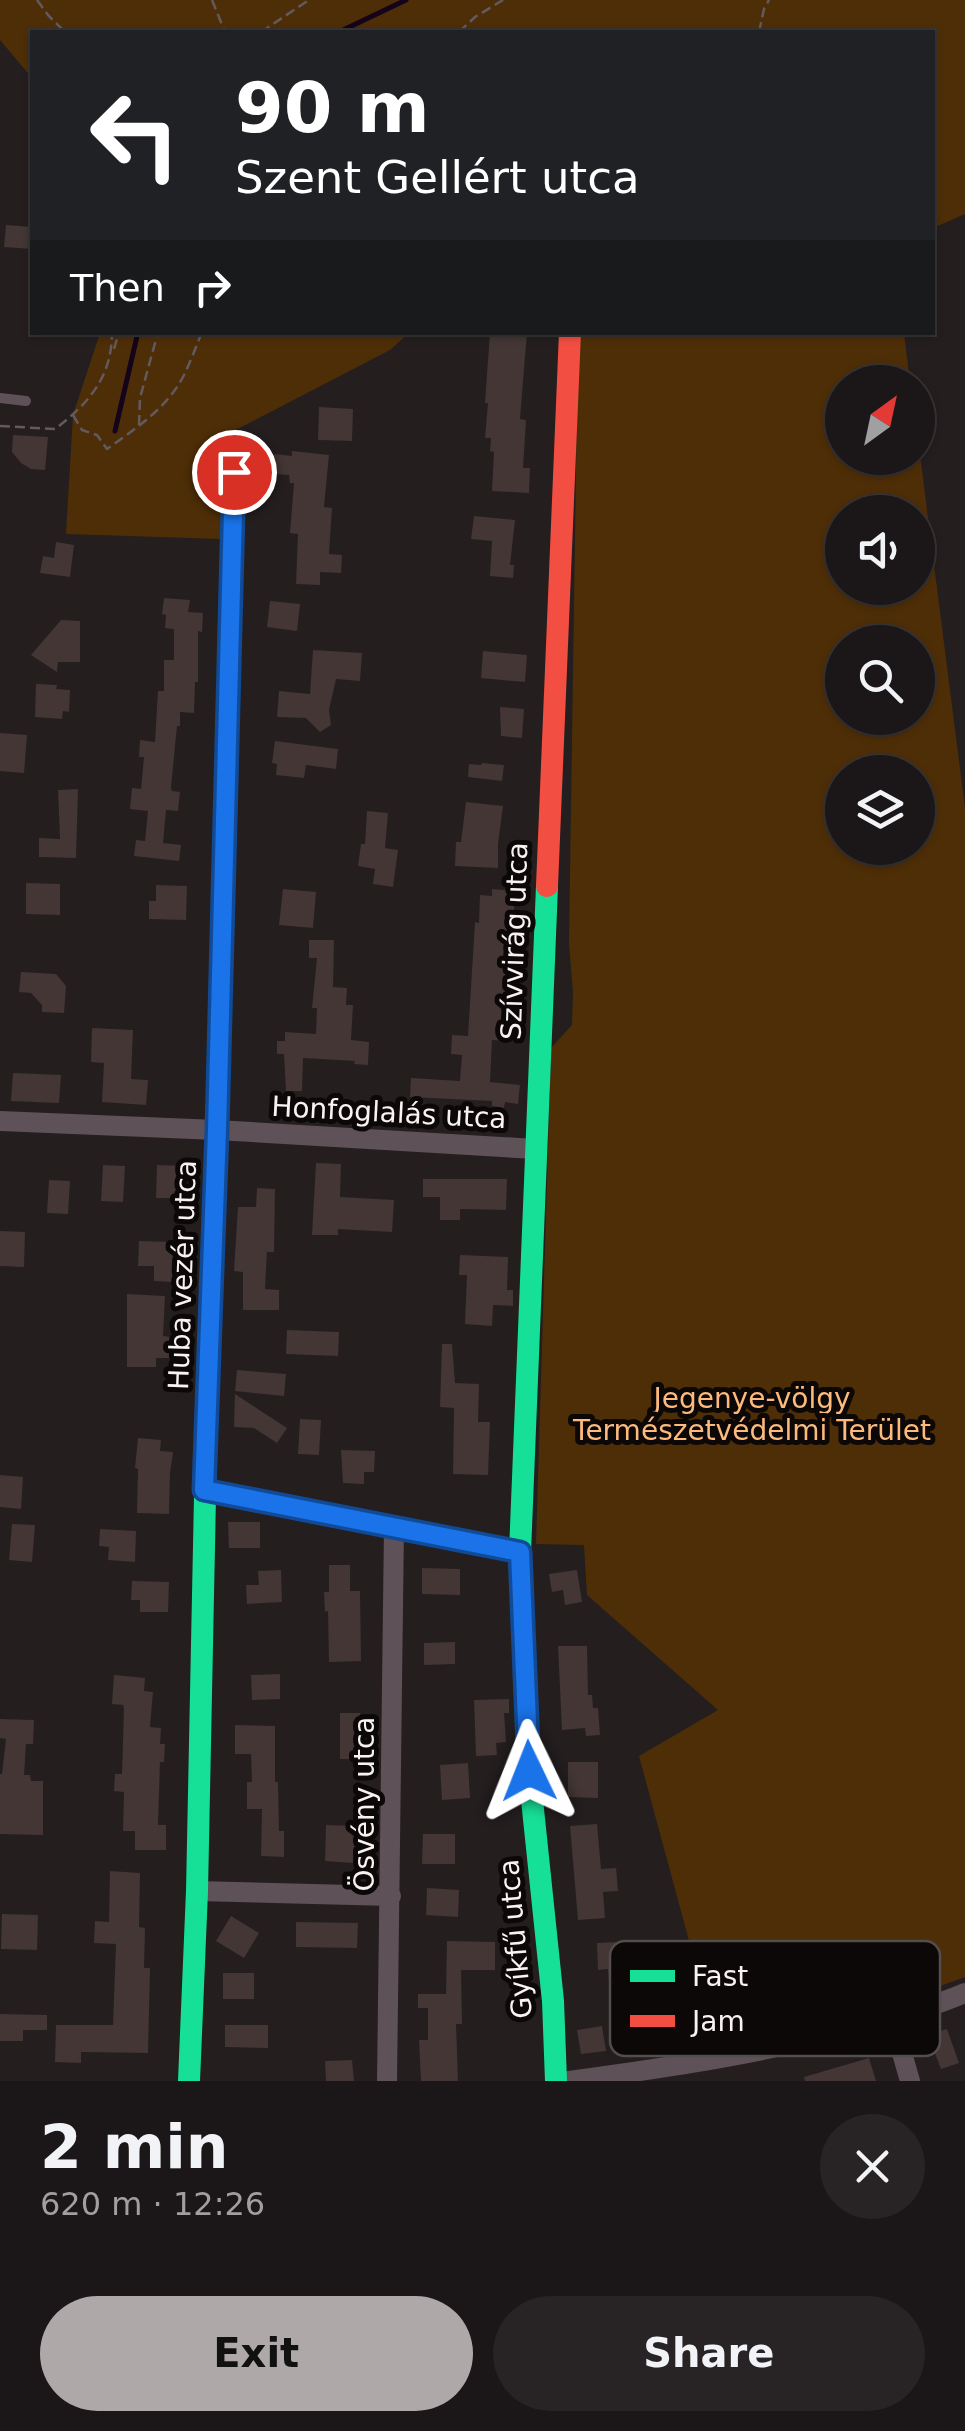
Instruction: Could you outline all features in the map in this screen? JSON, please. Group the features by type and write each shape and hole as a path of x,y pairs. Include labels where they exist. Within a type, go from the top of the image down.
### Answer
{"street":[{"name":"Szívvirág utca","path":"520,1552 570,335"},
{"name":"Huba vezér utca","path":"189,2081 234,472"},
{"name":"Honfoglalás utca","path":"0,1120 536,1149"},
{"path":"204,1490 520,1552"},
{"name":"Ösvény utca","path":"387,2081 394,1526"},
{"name":"Gyíkfű utca","path":"520,1552 529,1771 553,2002 556,2081"},
{"path":"196,1891 391,1896"},
{"path":"940,2002 965,1993"},
{"path":"568,2081 736,2056"},
{"path":"903,2056 910,2081"}],"lane":[{"path":"0,398 26,400"}],"path":[{"path":"37,0 64,30"},
{"path":"212,0 224,30"},
{"path":"264,30 309,0"},
{"path":"461,30 503,0"},
{"path":"759,30 769,0"},
{"path":"112,335 112,355"},
{"path":"0,426 55,429 94,393 119,335"},
{"path":"139,426 140,398 157,335"},
{"path":"73,415 82,430 97,434 107,449 152,415 181,381 201,335"}],"green space":[{"path":"0,0 965,0 965,214 935,227 935,30 30,30 30,76 0,40"},
{"path":"99,335 407,335 390,350 226,435 221,539 66,534 73,415"},
{"name":"Jegenye-völgy Természetvédelmi Terület","path":"578,335 904,335 908,365 825,365 825,475 923,475 925,495 825,495 825,605 935,605 935,572 965,808 965,1977 940,1986 940,1941 689,1941 639,1756 718,1710 587,1595 584,1545 536,1544 551,1048 572,1025 569,943"}],"building":[{"path":"6,225 30,227 30,249 4,247"},
{"path":"490,335 527,335 520,419 526,420 523,468 530,468 529,493 492,491 494,452 490,451 491,438 485,438"},
{"path":"319,407 353,409 352,441 318,440"},
{"path":"13,435 48,437 45,470 21,463 12,452"},
{"path":"292,451 329,455 324,507 332,508 329,554 342,555 341,573 320,572 320,585 296,584 298,534 290,533 294,483 290,483 289,475 273,474 274,454 292,456"},
{"path":"474,516 515,520 510,565 514,565 513,578 490,576 492,541 471,539"},
{"path":"56,542 74,545 70,577 40,573 43,556 54,558"},
{"path":"164,598 190,600 188,612 203,613 202,632 198,631 194,713 180,712 177,726 171,787 172,791 180,792 178,811 166,810 163,843 181,845 179,861 134,856 136,840 145,841 148,811 130,809 132,788 141,789 144,757 139,757 140,740 155,742 158,691 164,691 164,660 174,660 174,629 165,628"},
{"path":"270,601 300,604 297,631 267,627"},
{"path":"61,620 80,621 80,662 58,662 57,672 31,655"},
{"path":"313,650 362,653 360,681 336,679 329,710 331,725 320,732 306,718 277,717 279,691 310,694"},
{"path":"483,651 527,655 525,682 481,678"},
{"path":"36,684 70,690 69,712 63,711 62,719 35,717"},
{"path":"500,707 524,709 522,738 501,736"},
{"path":"0,733 27,735 24,773 0,771"},
{"path":"275,741 338,749 336,769 306,765 304,778 276,775 277,764 272,763"},
{"path":"469,764 504,765 502,781 468,777"},
{"path":"78,789 76,858 39,857 39,838 60,839 58,790"},
{"path":"466,802 503,806 498,868 455,866 456,842 461,842"},
{"path":"367,811 388,813 385,848 398,850 393,887 373,884 375,869 358,866 361,844 365,844"},
{"path":"26,883 60,884 60,915 26,914"},
{"path":"156,885 187,886 186,920 149,919 149,901 156,901"},
{"path":"283,889 316,892 313,928 279,925"},
{"path":"492,889 515,891 510,985 526,986 523,1042 492,1040 490,1082 520,1085 518,1104 505,1102 504,1108 492,1106 492,1101 410,1097 411,1078 460,1081 462,1055 451,1054 452,1035 468,1036 475,922 479,923 480,895 492,896"},
{"path":"309,940 334,940 333,987 347,988 346,1005 353,1005 351,1040 369,1042 368,1065 303,1058 302,1091 286,1091 284,1054 277,1054 277,1041 285,1041 285,1032 316,1034 317,1008 312,1008 317,958 309,958"},
{"path":"21,972 56,974 66,986 64,1013 42,1012 42,1005 31,993 19,992"},
{"path":"92,1028 133,1030 131,1079 148,1080 146,1105 102,1102 104,1063 91,1062"},
{"path":"13,1073 61,1075 59,1103 11,1101"},
{"path":"316,1163 341,1164 340,1197 394,1200 392,1232 338,1229 338,1235 312,1235"},
{"path":"103,1165 125,1166 123,1202 101,1201"},
{"path":"157,1165 185,1166 184,1198 156,1198"},
{"path":"423,1179 507,1179 506,1210 460,1209 460,1220 440,1220 440,1197 423,1197"},
{"path":"49,1180 70,1181 68,1214 47,1213"},
{"path":"257,1188 275,1189 274,1252 267,1252 265,1289 279,1290 279,1310 243,1310 243,1272 234,1271 238,1207 256,1207"},
{"path":"0,1231 25,1232 24,1267 0,1266"},
{"path":"139,1241 173,1242 172,1282 154,1281 154,1266 138,1266"},
{"path":"460,1255 508,1257 507,1290 513,1290 513,1306 493,1305 492,1326 465,1324 467,1275 459,1275"},
{"path":"127,1294 165,1296 163,1336 171,1337 171,1358 156,1358 156,1367 127,1367"},
{"path":"287,1330 339,1332 338,1356 286,1354"},
{"path":"442,1344 452,1344 455,1383 479,1384 478,1422 490,1422 488,1475 453,1474 454,1408 440,1407"},
{"path":"237,1370 286,1374 284,1396 235,1391"},
{"path":"235,1394 287,1428 277,1443 254,1428 234,1427"},
{"path":"300,1419 321,1420 319,1455 298,1454"},
{"path":"138,1438 161,1440 160,1451 173,1452 169,1514 137,1513"},
{"path":"341,1450 375,1451 374,1472 364,1472 364,1484 343,1483"},
{"path":"0,1475 23,1477 21,1509 0,1507"},
{"path":"228,1522 260,1522 260,1548 229,1548"},
{"path":"12,1524 35,1525 32,1562 9,1560"},
{"path":"100,1529 136,1531 135,1562 108,1560 109,1547 99,1546"},
{"path":"329,1565 350,1565 350,1591 360,1591 361,1661 329,1662 324,1592 329,1592"},
{"path":"422,1568 460,1569 460,1595 422,1594"},
{"path":"281,1570 282,1602 247,1604 246,1585 259,1585 258,1571"},
{"path":"577,1570 582,1602 565,1605 563,1590 552,1592 549,1574"},
{"path":"132,1581 169,1582 168,1612 140,1612 140,1600 131,1600"},
{"path":"455,1642 455,1664 424,1665 424,1643"},
{"path":"558,1646 587,1646 588,1695 592,1695 593,1708 598,1708 600,1735 586,1736 585,1728 562,1730"},
{"path":"280,1674 280,1699 252,1700 251,1675"},
{"path":"114,1675 145,1678 144,1691 153,1692 150,1727 161,1728 160,1744 165,1744 164,1762 160,1762 158,1825 166,1825 166,1850 135,1850 135,1831 123,1831 124,1792 114,1791 115,1774 122,1774 124,1709 123,1705 112,1704"},
{"path":"509,1699 509,1713 504,1713 506,1742 496,1743 497,1755 476,1756 474,1700"},
{"path":"340,1713 360,1713 360,1759 340,1759"},
{"path":"0,1719 34,1720 33,1744 26,1744 24,1775 30,1775 31,1781 43,1781 43,1835 0,1834 0,1774 6,1739 0,1738"},
{"path":"235,1725 275,1726 275,1782 279,1831 284,1831 284,1857 261,1856 262,1809 247,1809 247,1782 252,1782 251,1754 235,1754"},
{"path":"568,1762 598,1762 598,1798 568,1797"},
{"path":"468,1763 470,1798 442,1800 440,1765"},
{"path":"597,1824 601,1869 616,1868 618,1891 603,1892 605,1918 578,1920 570,1826"},
{"path":"326,1825 355,1826 353,1863 325,1861"},
{"path":"423,1834 455,1834 455,1864 422,1864"},
{"path":"110,1871 140,1873 139,1927 145,1928 144,1968 150,1968 148,2053 81,2052 81,2063 55,2062 56,2025 113,2025 116,1944 94,1943 95,1921 109,1922"},
{"path":"427,1888 459,1890 458,1917 426,1915"},
{"path":"2,1914 38,1915 37,1950 1,1949"},
{"path":"231,1916 259,1933 244,1958 216,1941"},
{"path":"296,1922 358,1923 357,1948 296,1947"},
{"path":"447,1941 495,1942 495,1970 461,1970 462,2024 456,2024 458,2081 421,2081 419,2040 428,2040 428,2008 418,2008 418,1994 446,1994"},
{"path":"610,1942 610,1992 608,1969 598,1970 597,1943"},
{"path":"223,1973 254,1973 254,1999 223,1999"},
{"path":"0,2014 47,2015 47,2030 23,2030 23,2041 0,2041"},
{"path":"225,2025 268,2025 268,2048 225,2047"},
{"path":"602,2026 606,2051 581,2054 577,2030"},
{"path":"947,2029 959,2063 941,2069 936,2056 940,2056 940,2031"},
{"path":"869,2058 876,2081 805,2081 804,2077"},
{"path":"352,2060 354,2081 326,2081 325,2061"}],"waterway":[{"path":"343,30 406,0"},
{"path":"115,431 137,335"}],"traffic: fast":[{"path":"215,1178 234,472"},
{"path":"547,886 520,1552 529,1771 553,2001 556,2081"},
{"path":"189,2081 206,1447"}],"traffic: jam":[{"path":"547,886 570,335"},
{"path":"206,1447 215,1178"}],"route":[{"path":"234,472 204,1490 520,1552 529,1771"}]}
